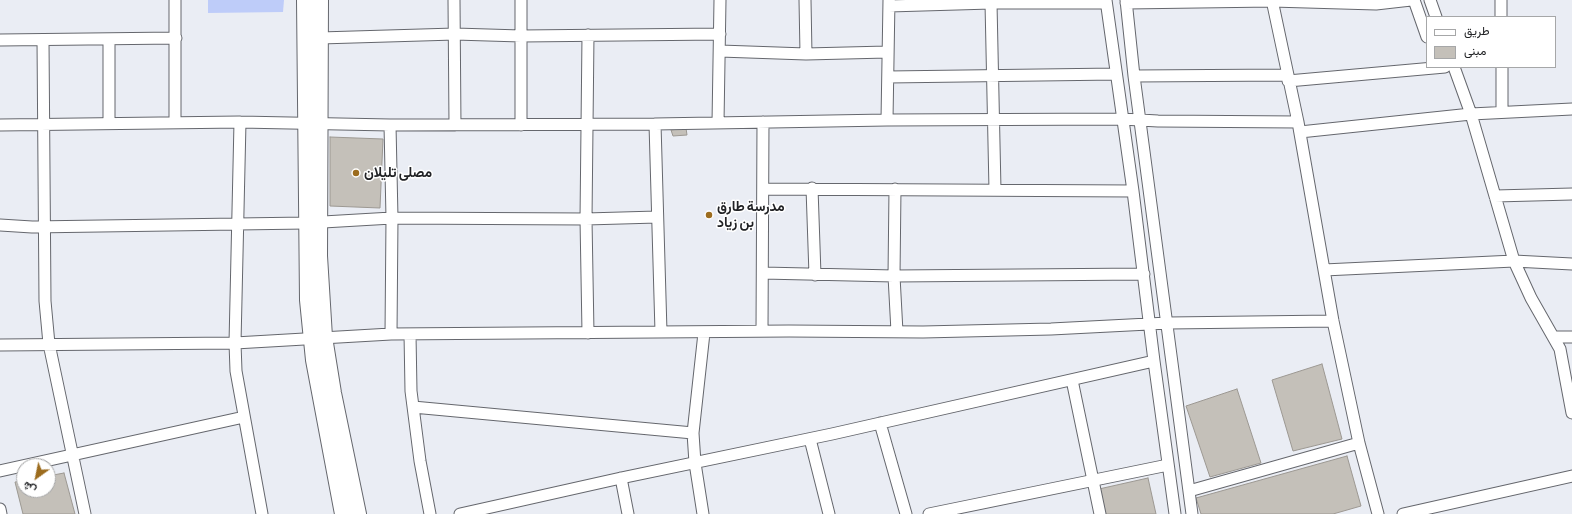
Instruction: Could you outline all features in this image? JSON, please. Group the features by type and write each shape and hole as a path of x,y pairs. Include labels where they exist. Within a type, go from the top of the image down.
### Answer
{"main road":[{"path":"306,0 314,122"},
{"path":"320,0 320,38 314,122 313,222 308,300 333,393 358,514"},
{"path":"318,337 343,514"}],"street":[{"path":"175,0 175,122"},
{"path":"454,0 455,125"},
{"path":"521,0 521,125"},
{"path":"718,123 720,0"},
{"path":"805,0 806,54"},
{"path":"1192,514 1168,323 1134,76 1126,2 1272,1 1376,4 1411,0"},
{"path":"1414,0 1426,34"},
{"path":"1430,0 1436,16"},
{"path":"1501,0 1502,16"},
{"path":"1272,1 1299,127 1333,321 1359,444 1378,514"},
{"path":"887,120 889,3 1106,2 1133,191 1175,514"},
{"path":"991,3 995,190"},
{"path":"320,38 455,34 521,36 720,34"},
{"path":"588,35 586,124 588,333"},
{"path":"0,40 176,38"},
{"path":"109,39 109,122"},
{"path":"43,40 43,226 45,301 49,344 85,514"},
{"path":"720,51 806,54 887,52"},
{"path":"1134,76 1288,78 1426,68"},
{"path":"1454,68 1471,114 1514,261 1531,298 1560,349 1572,413"},
{"path":"1502,68 1502,111"},
{"path":"888,77 1116,74"},
{"path":"0,125 109,122 314,122 390,125 521,125 1122,118 1299,127 1502,111 1572,109"},
{"path":"240,122 235,343 236,371 262,514"},
{"path":"762,331 763,122"},
{"path":"656,124 657,217 661,332"},
{"path":"390,125 392,218 391,334"},
{"path":"763,189 812,188 1133,191"},
{"path":"812,188 815,275"},
{"path":"895,189 894,276 897,332"},
{"path":"1495,196 1572,194"},
{"path":"0,225 43,226 313,222 392,218 586,219 657,217"},
{"path":"1324,270 1514,261 1572,264"},
{"path":"763,273 894,276 1144,274"},
{"path":"0,345 235,343 318,337 391,334 704,333 762,331 897,332 1051,329 1168,323 1333,321"},
{"path":"703,514 695,463 693,433 704,333"},
{"path":"410,334 413,407 430,514"},
{"path":"1554,337 1572,337"},
{"path":"460,514 620,478 880,424 1154,361"},
{"path":"1072,380 1100,514"},
{"path":"413,407 693,433"},
{"path":"0,471 244,417"},
{"path":"880,424 906,514"},
{"path":"810,439 829,514"},
{"path":"1189,491 1359,444"},
{"path":"929,514 1168,465"},
{"path":"1403,514 1572,476"},
{"path":"620,478 628,514"},
{"path":"0,509 1,514"}],"shaded area":[{"path":"208,0 284,0 283,12 208,13"}],"building":[{"path":"686,128 687,135 673,136 671,130"},
{"name":"مصلى تليلان","path":"330,137 383,139 380,208 330,206"},
{"path":"1322,364 1342,439 1293,451 1272,380"},
{"path":"1237,389 1261,463 1210,477 1186,406"},
{"path":"1347,456 1361,506 1333,514 1201,514 1196,498"},
{"path":"64,473 75,514 23,514 19,498 56,498 56,474"},
{"path":"1148,478 1156,514 1104,514 1099,489"}],"place":[{"name":"مصلى تليلان","path":"356,173"},
{"name":"مدرسة طارق بن زياد","path":"709,215"}]}
